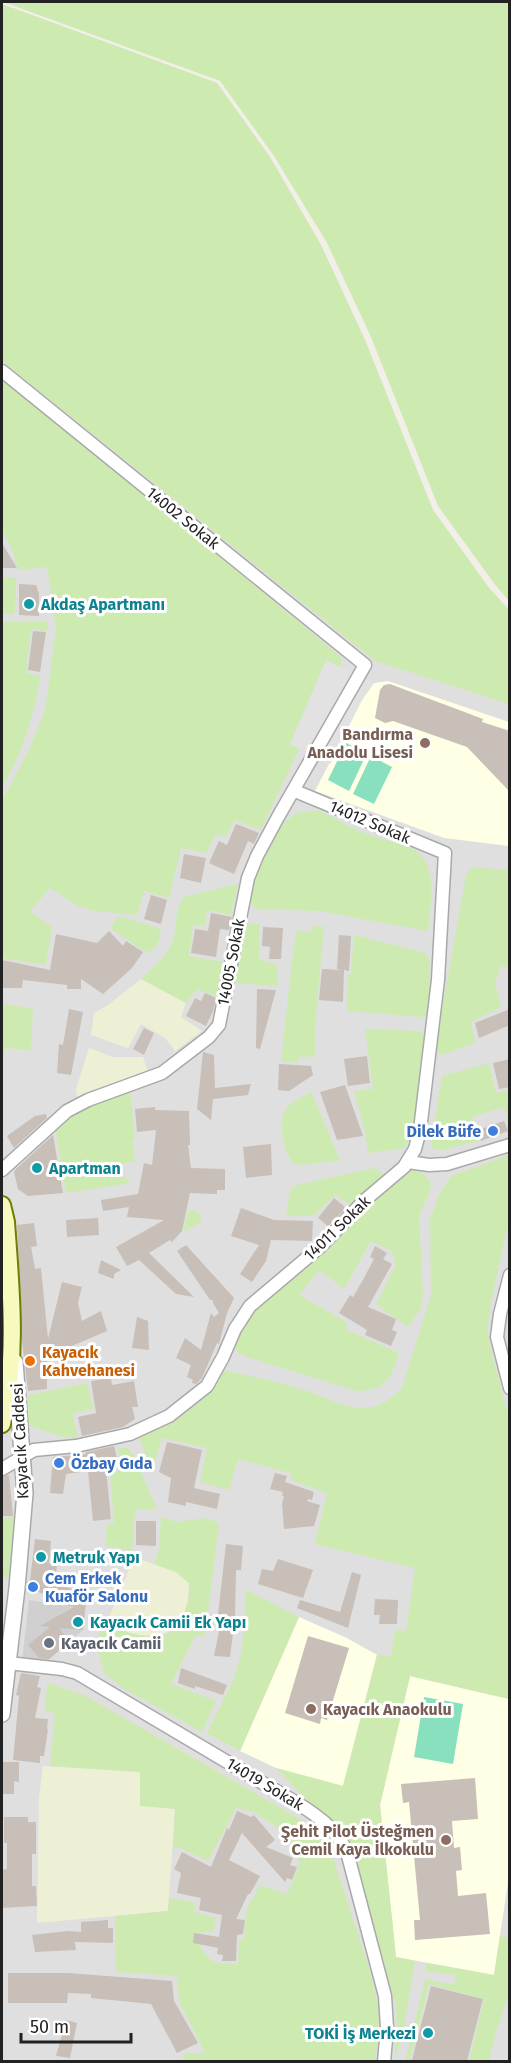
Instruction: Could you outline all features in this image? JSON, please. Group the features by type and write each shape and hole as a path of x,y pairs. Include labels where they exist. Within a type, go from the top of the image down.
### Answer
{"main road":[{"name":"Kayacık Caddesi","path":"2,1204 6,1222 13,1342"},
{"path":"2,1424 10,1384 13,1342"}],"street":[{"name":"14002 Sokak","path":"2,371 365,665"},
{"name":"14005 Sokak","path":"2,1170 67,1111 96,1097 162,1073 215,1030 221,1019 248,878 262,846 365,665"},
{"name":"14012 Sokak","path":"295,790 445,853"},
{"name":"14011 Sokak","path":"22,1455 34,1450 76,1446 130,1434 169,1416 210,1382 235,1329 250,1306 263,1292 321,1246 365,1200 408,1162 415,1149 420,1130 438,980 445,853"},
{"path":"408,1162 429,1165 447,1164 510,1145"},
{"path":"510,1275 497,1337 510,1388"},
{"name":"Kayacık Caddesi","path":"2,1714 25,1493 13,1342"},
{"path":"2,1469 22,1455"},
{"name":"14019 Sokak","path":"8,1663 62,1669 77,1673 305,1808 329,1825 346,1852 385,1996 387,2028 384,2061"}],"shaded area":[{"path":"2,4 217,83 270,157 321,245 365,340 433,510 489,588 509,610 509,2061 2,2061"},
{"path":"326,660 374,683 362,700 330,764 290,744"},
{"name":"Bandırma Anadolu Lisesi","path":"388,681 509,722 509,846 444,838 315,791 362,700 374,683"},
{"path":"141,979 186,1003 181,1017 202,1031 175,1051 165,1038 141,1024 128,1048 91,1035 94,1013"},
{"path":"89,1048 113,1057 143,1057 148,1072 81,1098 77,1096 76,1089"},
{"path":"142,1560 176,1572 189,1583 188,1601 180,1625 159,1636 136,1635 106,1624 131,1562"},
{"path":"29,1600 85,1609 83,1630 43,1664 22,1661"},
{"name":"Kayacık Anaokulu","path":"299,1617 347,1638 377,1655 343,1786 276,1768 240,1751"},
{"name":"Şehit Pilot Üsteğmen Cemil Kaya İlkokulu","path":"410,1676 509,1699 509,1876 494,1975 396,1957 380,1805"},
{"path":"43,1766 140,1772 175,1809 168,1911 37,1923 39,1798"}],"green space":[{"path":"3,2 509,2 509,601 438,506 371,337 327,243 274,156 220,81"},
{"path":"2,4 217,83 270,157 321,245 365,340 433,510 489,588 509,610 509,704 375,661 2,361"},
{"path":"2,377 341,657 341,667 326,661 290,744 299,749 261,830 235,820 225,837 216,834 206,853 181,848 169,898 144,891 137,915 94,911 78,906 50,888 30,911 52,927 46,965 2,958 2,800 29,750 45,710 56,630 47,567 18,570 12,550 2,530"},
{"path":"2,577 16,577 15,614 2,614"},
{"path":"2,622 48,622 47,631 31,629 26,673 40,676 38,691 22,747 2,787"},
{"path":"346,743 367,753 349,791 328,780"},
{"path":"371,756 392,767 374,804 353,794"},
{"path":"318,810 366,834 413,849 421,856 430,875 431,898 428,931 319,911 258,909 248,902 265,854 277,831 296,814"},
{"path":"472,867 509,870 509,957 507,967 501,966 495,984 501,1007 471,1022 475,1043 442,1055 437,1051 437,1037 466,875"},
{"path":"238,884 231,915 207,910 205,926 193,925 189,956 224,962 218,997 197,989 186,1003 141,979 166,953 172,943 178,908 184,897"},
{"path":"119,916 161,929 156,945 147,953 110,928"},
{"path":"243,922 259,924 259,959 277,965 278,986 231,983"},
{"path":"314,925 324,927 315,1056 298,1058 297,1063 281,1061 297,930 310,932"},
{"path":"354,935 426,953 430,961 428,1016 347,1011 348,974 351,974"},
{"path":"2,1003 33,1009 31,1050 5,1048 2,1071"},
{"path":"365,1029 424,1033 422,1076 417,1109 405,1148 368,1153 365,1131 354,1091 373,1089"},
{"path":"489,1063 496,1093 509,1090 509,1125 504,1107 472,1117 479,1141 434,1150 431,1143 442,1076"},
{"path":"130,1088 135,1161 120,1164 120,1175 131,1183 66,1193 55,1128 73,1112"},
{"path":"311,1092 340,1160 302,1165 293,1163 287,1151 282,1136 284,1113 292,1103"},
{"path":"509,1155 509,1218 488,1327 489,1342 509,1420 509,1699 410,1676 380,1805 396,1957 415,1961 403,2033 394,2061 397,2030 396,2006 349,1844 334,1822 308,1801 276,1768 343,1786 377,1655 391,1656 395,1630 406,1631 415,1568 315,1544 327,1493 291,1480 291,1473 238,1459 229,1490 200,1482 207,1448 162,1438 152,1470 138,1435 222,1370 294,1387 358,1408 381,1404 390,1398 402,1388 431,1295 430,1219 439,1195 451,1176"},
{"path":"374,1168 383,1173 379,1182 351,1205 335,1195 313,1216 286,1216 290,1190 297,1185"},
{"path":"410,1170 419,1170 424,1174 431,1188 419,1216 423,1295 420,1310 408,1327 376,1304 396,1265 392,1251 371,1241 344,1289 319,1270 299,1295 348,1323 345,1329 399,1353 386,1381 375,1388 357,1391 237,1352 235,1344 251,1315 366,1204"},
{"path":"189,1209 198,1212 202,1219 183,1232"},
{"path":"87,1383 94,1409 73,1413 77,1438 62,1437 28,1425 25,1396"},
{"path":"118,1448 127,1448 133,1454 157,1509 135,1509 132,1551 105,1546 107,1524 114,1523 110,1473 122,1470"},
{"path":"14,1516 17,1544 12,1580 2,1576 4,1562 2,1561 2,1519"},
{"path":"161,1517 177,1522 204,1518 219,1523 205,1635 195,1636 171,1684 216,1701 202,1732 124,1689 105,1674 98,1652 98,1637 106,1624 133,1634 155,1636 165,1635 180,1624 188,1601 189,1583 176,1572 154,1564 159,1549"},
{"path":"246,1590 299,1617 240,1751 207,1733 233,1681 242,1651"},
{"path":"47,1683 84,1695 307,1823 331,1852 370,1971 378,2005 379,2031 375,2061 184,2061 183,2053 205,2053 179,2001 177,1976 116,1972 115,1916 168,1911 169,1898 196,1903 194,1912 216,1918 213,1932 203,1931 201,1948 213,1961 238,1964 239,1940 244,1939 247,1908 260,1885 287,1894 300,1864 284,1832 254,1812 236,1808 208,1861 180,1848 173,1848 175,1809 140,1806 140,1772 50,1766 55,1713 45,1712"},
{"path":"424,1697 463,1704 453,1764 414,1757"},
{"path":"500,1936 509,1938 509,1993 489,2061 469,2061 484,1999 429,1984 410,2061 405,2062 425,1979 454,1985 456,1975 425,1971 427,1963 494,1975"}],"building":[{"path":"2,543 17,568 2,568"},
{"name":"Akdaş Apartmanı","path":"19,584 36,585 39,594 39,616 19,615"},
{"path":"33,631 46,632 40,672 28,670"},
{"name":"Bandırma Anadolu Lisesi","path":"390,684 483,719 482,722 510,731 510,792 467,747 393,721 385,723 375,718 380,690 384,685"},
{"path":"236,824 259,833 254,844 248,841 234,874 209,863 219,841 227,845"},
{"path":"184,854 206,858 201,883 180,878"},
{"path":"151,895 167,900 161,924 144,919"},
{"path":"211,913 232,917 229,930 220,929 216,957 191,953 195,929 208,931"},
{"path":"263,927 283,928 281,959 269,959 270,947 262,946"},
{"path":"109,931 123,946 126,941 143,952 132,968 103,994 81,979 81,989 67,989 67,985 23,980 22,988 2,988 2,960 50,970 56,934 97,943"},
{"path":"339,935 351,936 349,971 344,970 343,1002 319,1000 322,969 342,970 337,969"},
{"path":"257,989 276,990 260,1049 256,1048"},
{"path":"205,993 216,998 206,1026 186,1016 195,998 201,1001"},
{"path":"69,1009 83,1012 71,1075 57,1073 59,1044 63,1045"},
{"path":"510,1009 510,1025 479,1038 475,1023"},
{"path":"144,1028 154,1033 144,1055 133,1049"},
{"path":"203,1052 214,1055 215,1088 251,1084 248,1095 213,1099 211,1120 197,1109"},
{"path":"367,1056 370,1083 348,1086 344,1059"},
{"path":"510,1059 510,1087 499,1089 493,1063"},
{"path":"279,1064 311,1066 313,1075 289,1091 278,1090"},
{"path":"345,1085 363,1136 337,1140 320,1092"},
{"path":"155,1107 155,1110 189,1111 190,1145 188,1145 191,1168 225,1169 225,1190 217,1190 217,1194 190,1193 182,1231 172,1242 170,1240 149,1253 194,1297 176,1294 139,1260 127,1266 116,1247 164,1220 127,1217 129,1207 103,1211 101,1200 138,1194 144,1163 152,1165 156,1130 137,1132 135,1109"},
{"path":"46,1114 47,1118 14,1148 7,1136 35,1116"},
{"name":"Dilek Büfe","path":"504,1121 508,1131 481,1141 478,1130"},
{"name":"Apartman","path":"53,1135 63,1193 28,1196 18,1189 14,1172"},
{"path":"271,1144 272,1175 246,1178 243,1147"},
{"path":"334,1198 346,1208 328,1226 318,1218"},
{"path":"241,1208 274,1220 313,1221 312,1241 271,1240 266,1261 252,1282 240,1274 259,1245 231,1236"},
{"path":"98,1218 99,1235 67,1237 66,1220"},
{"path":"34,1223 37,1246 31,1247 35,1269 41,1268 48,1339 62,1282 82,1287 78,1303 82,1321 101,1311 107,1331 60,1351 69,1351 47,1360 47,1389 28,1391 22,1341 17,1225"},
{"path":"186,1245 234,1298 227,1313 219,1344 217,1343 202,1378 196,1384 187,1377 191,1365 176,1358 185,1338 201,1350 211,1313 214,1317 219,1313 213,1300 210,1300 177,1251"},
{"path":"375,1246 387,1253 383,1259 392,1264 368,1307 396,1319 392,1330 397,1332 391,1346 365,1335 367,1330 339,1313 350,1295 353,1297 364,1278 374,1259 370,1257"},
{"path":"101,1260 121,1270 114,1274 114,1279 98,1273"},
{"path":"137,1317 148,1321 149,1350 132,1348"},
{"path":"111,1378 112,1385 134,1381 138,1407 132,1407 135,1419 123,1427 82,1436 78,1417 96,1413 91,1381"},
{"path":"167,1442 202,1450 194,1488 220,1494 217,1509 186,1502 186,1506 168,1502 171,1478 159,1472"},
{"path":"114,1446 119,1467 106,1469 111,1519 93,1521 88,1471 66,1474 63,1494 50,1493 53,1457 86,1454 86,1452"},
{"path":"275,1473 287,1476 285,1482 314,1492 312,1500 307,1501 320,1505 314,1526 284,1529 283,1492 270,1489"},
{"path":"9,1475 13,1516 2,1516 2,1477"},
{"path":"136,1521 156,1521 156,1546 136,1545"},
{"path":"35,1539 51,1541 49,1563 57,1564 55,1584 87,1593 83,1630 59,1628 70,1642 49,1659 39,1658 28,1645 50,1627 40,1626 74,1607 49,1602 50,1596 29,1589"},
{"path":"226,1544 243,1546 241,1570 236,1570 235,1616 230,1657 214,1656 222,1616 218,1615"},
{"path":"278,1559 313,1570 303,1598 258,1584 262,1569 273,1571"},
{"path":"352,1572 361,1575 348,1628 297,1608 300,1600 340,1612"},
{"path":"375,1599 398,1600 397,1624 379,1624 380,1615 374,1615"},
{"name":"Kayacık Anaokulu","path":"308,1636 349,1648 327,1720 321,1718 320,1724 285,1713"},
{"path":"181,1668 227,1685 223,1695 178,1683"},
{"path":"21,1673 40,1676 37,1687 41,1688 35,1718 48,1719 48,1729 44,1756 40,1756 40,1763 13,1760 19,1696 16,1695"},
{"path":"2,1762 19,1762 19,1782 14,1781 14,1794 2,1794"},
{"name":"Şehit Pilot Üsteğmen Cemil Kaya İlkokulu","path":"475,1778 478,1819 452,1821 454,1848 460,1847 462,1870 456,1871 458,1896 486,1893 490,1934 415,1940 414,1920 420,1920 409,1802 403,1803 401,1784"},
{"path":"237,1811 251,1817 254,1815 275,1840 266,1847 293,1858 290,1865 297,1867 292,1880 287,1878 285,1882 242,1833 229,1860 260,1876 236,1919 245,1920 243,1934 237,1935 236,1961 222,1961 223,1955 217,1954 218,1948 193,1943 194,1933 219,1937 222,1915 199,1910 201,1898 177,1893 181,1873 174,1869 182,1852 211,1867 227,1828 229,1830"},
{"path":"4,1817 28,1817 28,1822 36,1822 36,1854 32,1854 32,1886 36,1886 37,1906 2,1908 2,1870 7,1869"},
{"path":"108,1920 108,1928 113,1928 113,1943 75,1942 76,1950 35,1952 32,1935 81,1932 81,1922"},
{"path":"8,1973 68,1973 172,1981 174,2001 198,2043 177,2053 151,2004 91,1998 91,1994 68,1993 67,2003 8,2003"},
{"path":"431,1986 483,1999 467,2061 412,2060"},
{"path":"66,2020 77,2023 70,2058 56,2056"}],"place":[{"name":"Akdaş Apartmanı","path":"29,604"},
{"name":"Bandırma Anadolu Lisesi","path":"425,743"},
{"name":"Dilek Büfe","path":"493,1131"},
{"name":"Apartman","path":"37,1168"},
{"name":"Kayacık Kahvehanesi","path":"30,1361"},
{"name":"Özbay Gıda","path":"59,1463"},
{"name":"Metruk Yapı","path":"41,1557"},
{"name":"Cem Erkek Kuaför Salonu","path":"33,1587"},
{"name":"Kayacık Camii Ek Yapı","path":"78,1622"},
{"name":"Kayacık Camii","path":"49,1643"},
{"name":"Kayacık Anaokulu","path":"311,1709"},
{"name":"Şehit Pilot Üsteğmen Cemil Kaya İlkokulu","path":"446,1840"},
{"name":"TOKİ İş Merkezi","path":"428,2033"}]}
